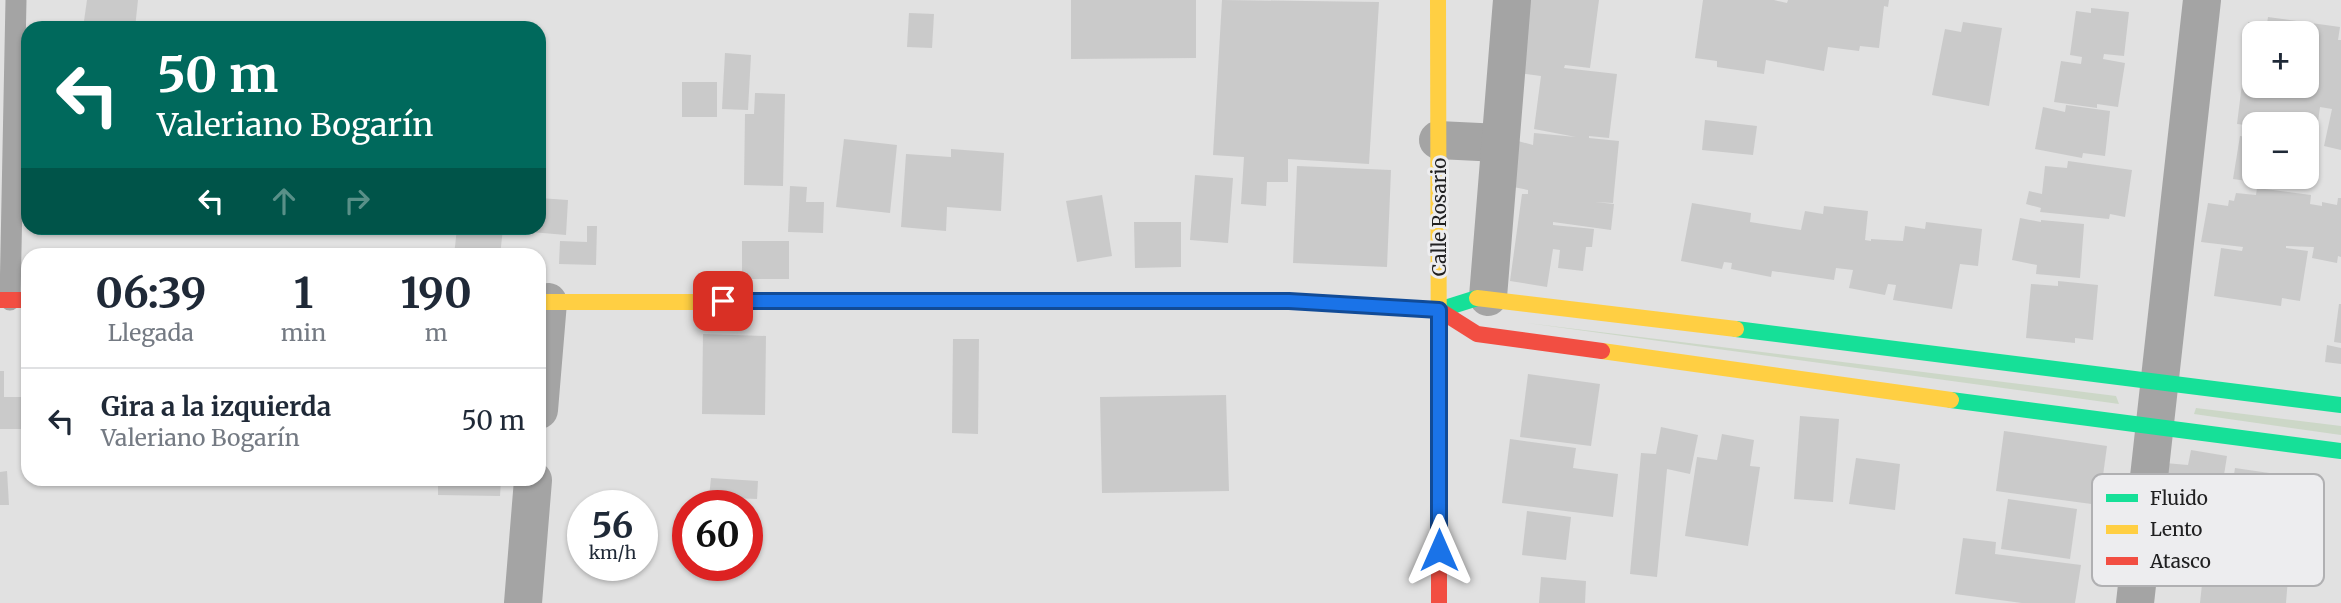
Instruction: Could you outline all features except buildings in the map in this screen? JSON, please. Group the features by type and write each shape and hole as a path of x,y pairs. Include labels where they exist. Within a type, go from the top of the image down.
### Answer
{"street":[{"name":"Calle Rosario","path":"1438,0 1439,603"},
{"path":"1488,298 1512,0"},
{"path":"2150,474 2202,0"},
{"path":"1438,140 1500,144"},
{"path":"546,302 1289,301 1439,310 1481,297 2341,405"},
{"path":"1439,310 1477,334 2155,428 2341,451"},
{"path":"523,603 533,486"}],"lane":[{"path":"13,300 16,0"}],"green space":[{"path":"1527,323 2116,396 2119,404"},
{"path":"2196,408 2341,426 2341,435 2194,414"}],"traffic: fast":[{"path":"785,302 1289,301 1439,310 1477,298"},
{"path":"1736,329 2341,405"},
{"path":"1951,400 2341,451"}],"traffic: slow":[{"path":"1438,0 1439,449"},
{"path":"1477,298 1736,329"},
{"path":"546,302 785,302"},
{"path":"1602,351 1951,400"}],"traffic: jam":[{"path":"0,300 21,300"},
{"path":"1439,310 1477,334 1602,351"},
{"path":"1439,449 1439,603"}],"route":[{"path":"723,301 1289,301 1439,310 1439,550"}]}
